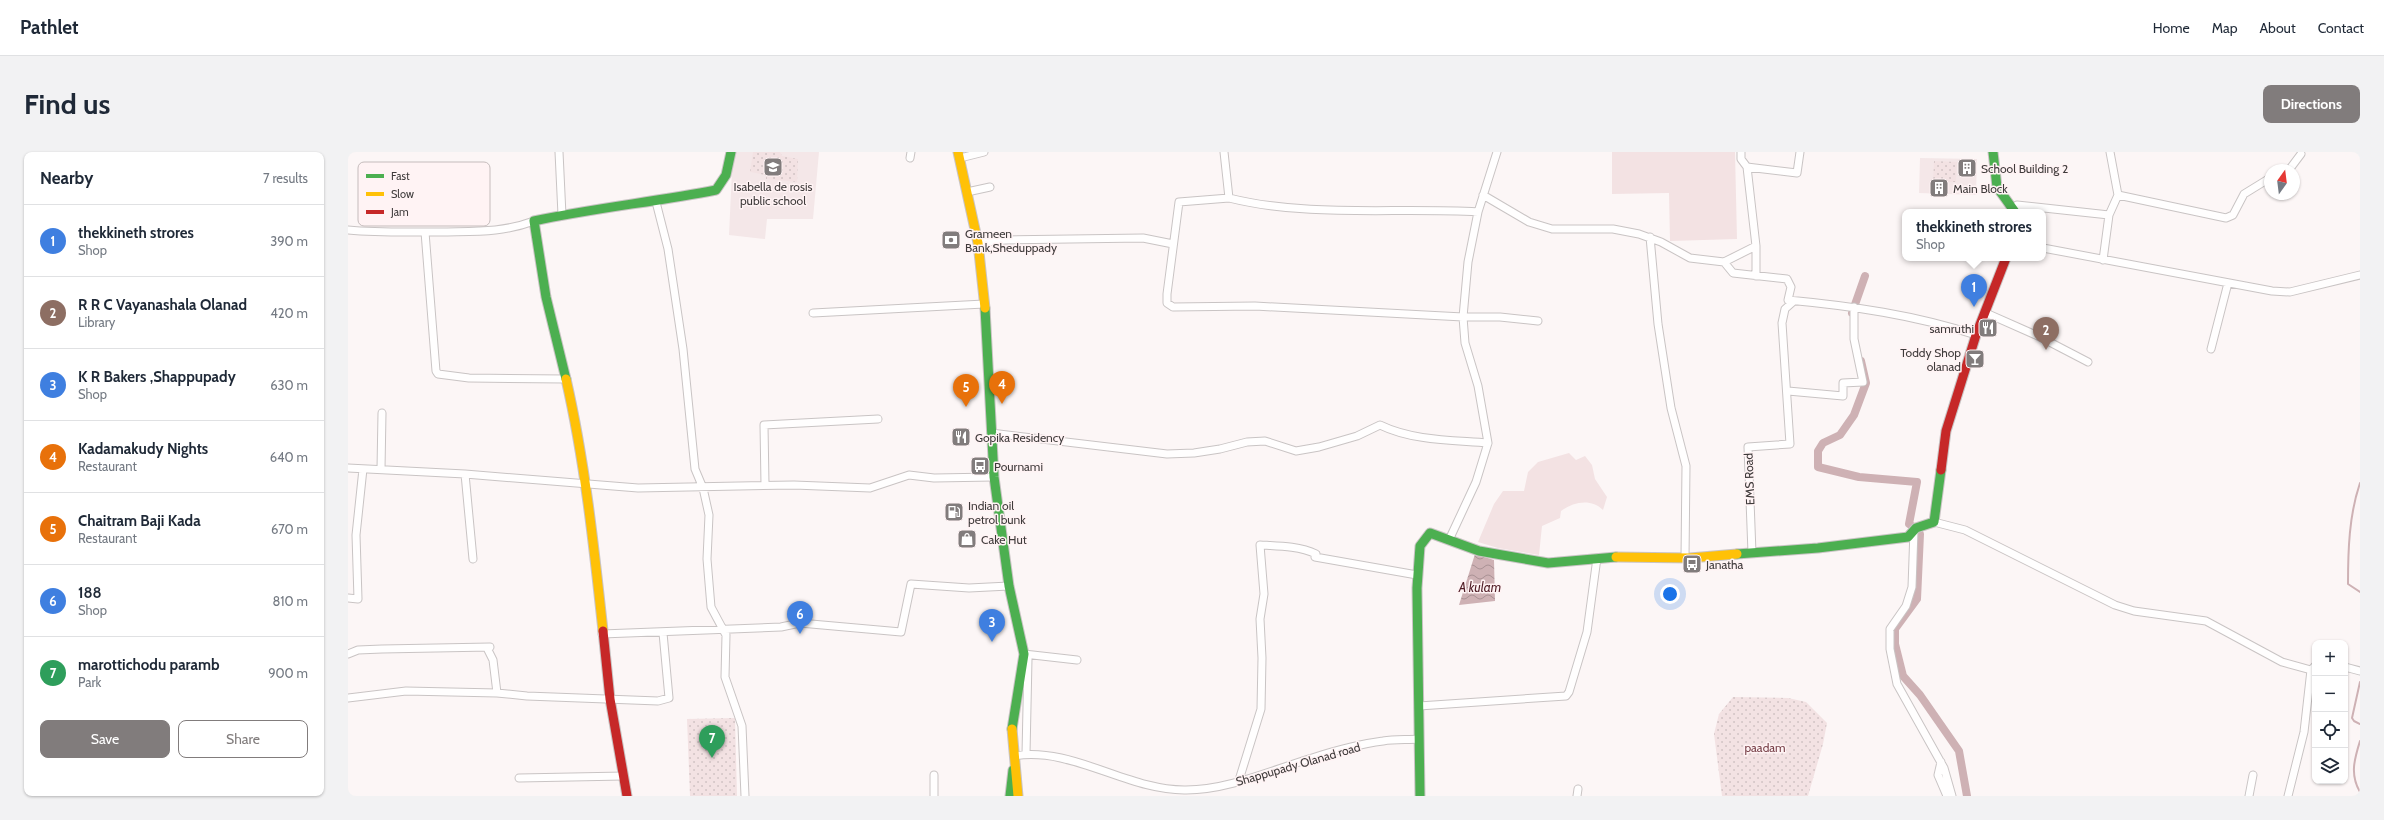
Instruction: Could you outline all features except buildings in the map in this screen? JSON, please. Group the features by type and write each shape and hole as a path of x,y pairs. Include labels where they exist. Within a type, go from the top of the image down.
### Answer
{"main road":[{"path":"627,796 610,699 602,634 593,536 576,424 546,297 534,221 585,210 656,202 716,190 726,175 731,152"},
{"path":"1993,152 1994,174 1997,187 2014,209"},
{"path":"959,155 978,243 984,304 994,477 1009,586 1024,654 1012,727 1018,796"},
{"path":"1420,796 1418,575 1420,546 1430,533 1479,550 1548,563 1617,556 1685,558 1818,548 1908,537 1915,529 1934,522 1946,431 1976,335 1986,313 2005,261"},
{"path":"1010,796 1014,756"}],"street":[{"path":"559,152 562,215"},
{"path":"959,155 984,152"},
{"path":"1224,152 1229,198"},
{"path":"1449,540 1476,482 1488,443 1478,386 1465,343 1463,317 1468,262 1478,212 1497,152"},
{"path":"1741,152 1741,159 1747,167 1756,246 1756,276"},
{"path":"1747,167 1797,173 1800,152"},
{"path":"2103,260 2109,215 2118,195 2110,152"},
{"path":"2294,164 2301,154"},
{"path":"2118,195 2226,218 2233,215 2244,194 2264,182"},
{"path":"967,192 990,187"},
{"path":"1483,195 1529,222 1552,229 1613,229 1650,238 1690,258 1724,262 1756,246"},
{"path":"1478,212 1429,209 1307,209 1252,204 1229,198 1179,202 1166,294 1167,303 1173,307 1247,306 1463,317 1500,316 1538,321"},
{"path":"656,202 670,265 683,349 695,469 703,488 708,515 707,559 711,607 726,635 725,677 742,726 745,796"},
{"path":"2016,209 2017,205 2109,215"},
{"path":"348,230 374,233 513,229 534,221"},
{"path":"425,232 436,371 438,374 469,378 565,379"},
{"path":"978,243 1005,240 1143,238 1173,244"},
{"path":"1650,238 1657,318 1671,408 1686,466 1685,558"},
{"path":"2046,249 2272,291 2290,292 2360,275"},
{"path":"1724,262 1733,272 1787,279 1791,287 1788,300 1854,307 1945,325 1976,335"},
{"path":"2211,349 2228,283"},
{"path":"1794,301 1785,309 1782,324 1788,393 1843,396 1844,383 1863,382 1854,339 1854,307"},
{"path":"813,313 984,304"},
{"path":"1986,313 2038,336 2088,362"},
{"name":"EMS Road","path":"1752,553 1748,447 1790,444 1788,393"},
{"path":"381,469 382,413"},
{"path":"765,485 764,425 878,418"},
{"path":"991,433 1167,454 1216,450 1265,441 1296,451 1304,450 1357,436 1380,425 1393,431 1423,437 1488,443"},
{"path":"348,468 465,474 585,485 638,488 703,488 765,485 870,488 909,475 934,478 994,477"},
{"path":"348,598 358,598 356,535 363,469"},
{"path":"465,474 473,559"},
{"path":"1934,522 1965,530 2115,605 2134,611 2206,621 2282,662 2312,668"},
{"path":"1915,529 1912,588 1906,606 1890,629 1890,649 1898,684 1941,762 1952,796"},
{"path":"1239,780 1261,709 1262,658 1260,619 1264,594 1260,545 1292,548 1312,552 1316,554 1315,557 1418,575"},
{"path":"1419,706 1566,696 1569,692 1587,632 1597,558"},
{"path":"602,634 780,628 800,623 901,632 911,584 969,588 1009,586"},
{"path":"348,698 406,692 497,692 527,696 658,701 669,698 663,633"},
{"path":"348,654 358,650 488,647 492,653 497,692"},
{"path":"1024,654 1077,660"},
{"path":"1024,654 1028,658 1026,754"},
{"path":"2348,668 2360,670"},
{"path":"2288,796 2304,732 2312,675"},
{"name":"Shappupady Olanad road","path":"1014,756 1026,754 1068,760 1158,787 1184,790 1210,789 1338,751 1383,741 1419,739"},
{"path":"1941,762 1938,775 1947,796"},
{"path":"934,775 934,796"},
{"path":"2249,796 2253,775"},
{"path":"519,778 624,776"}],"shaded area":[{"path":"735,152 819,152 813,219 767,219 765,239 729,235 732,170"},
{"path":"1920,158 1977,159 1976,195 1919,193"}],"green space":[{"path":"753,152 780,152 782,156 798,159 797,182 766,179 766,175 750,172"},
{"path":"1612,152 1735,152 1737,239 1670,241 1669,193 1612,194"},
{"path":"1934,161 1957,162 1956,182 1933,182"},
{"path":"1569,453 1576,460 1585,456 1592,465 1595,479 1607,497 1603,510 1593,504 1582,503 1571,505 1561,511 1560,518 1542,526 1539,555 1498,548 1478,542 1494,504 1503,491 1524,491 1528,472 1538,462"},
{"name":"paadam","path":"1733,697 1788,698 1806,702 1827,723 1823,744 1808,796 1722,796 1714,734 1719,714"},
{"path":"735,718 737,796 690,796 687,719"}],"water":[{"name":"A kulam","path":"1475,554 1494,560 1495,601 1459,605"}],"waterway":[{"path":"1852,313 1865,276"},
{"path":"1861,361 1866,383 1854,415 1840,435 1823,443 1818,451 1818,467 1859,477 1917,482 1909,524 1912,526"},
{"path":"2360,483 2351,520 2348,584 2360,592"},
{"path":"1918,532 1920,534 1917,599 1895,629 1895,644 1903,676 1920,695 1959,751 1967,796"},
{"path":"2360,682 2352,718 2360,724"},
{"path":"2360,741 2354,767 2355,780 2360,792"}],"traffic: fast":[{"path":"566,379 546,297 534,221 579,212 716,190 726,175 731,152"},
{"path":"1993,152 1997,187 2013,209"},
{"path":"985,308 994,477 1009,586 1024,654 1012,729"},
{"path":"1737,554 1818,548 1908,537 1916,528 1934,522 1941,470"},
{"path":"1420,796 1417,588 1420,546 1430,533 1479,551 1548,563 1616,557"},
{"path":"1010,796 1013,770"}],"traffic: slow":[{"path":"958,152 978,243 985,308"},
{"path":"566,379 584,473 603,631"},
{"path":"1616,557 1690,558 1737,554"},
{"path":"1012,729 1018,796"}],"traffic: jam":[{"path":"1941,470 1946,431 1976,335 2005,261"},
{"path":"603,631 610,699 627,796"}],"place":[{"name":"Isabella de rosis public school","path":"773,167"},
{"name":"School Building 2","path":"1967,168"},
{"name":"Main Block","path":"1939,188"},
{"name":"Grameen Bank,Sheduppady","path":"951,240"},
{"name":"thekkineth strores","path":"1974,307"},
{"name":"samruthi","path":"1988,328"},
{"name":"R R C Vayanashala Olanad","path":"2046,350"},
{"name":"Toddy Shop olanad","path":"1975,359"},
{"name":"Kadamakudy Nights","path":"1002,404"},
{"name":"Chaitram Baji Kada","path":"966,407"},
{"name":"Gopika Residency","path":"961,437"},
{"name":"Pournami","path":"980,466"},
{"name":"Indian oil petrol bunk","path":"954,512"},
{"name":"Cake Hut","path":"967,539"},
{"name":"Janatha","path":"1692,564"},
{"name":"188","path":"800,634"},
{"name":"K R Bakers ,Shappupady","path":"992,642"},
{"name":"marottichodu paramb","path":"712,758"}]}
